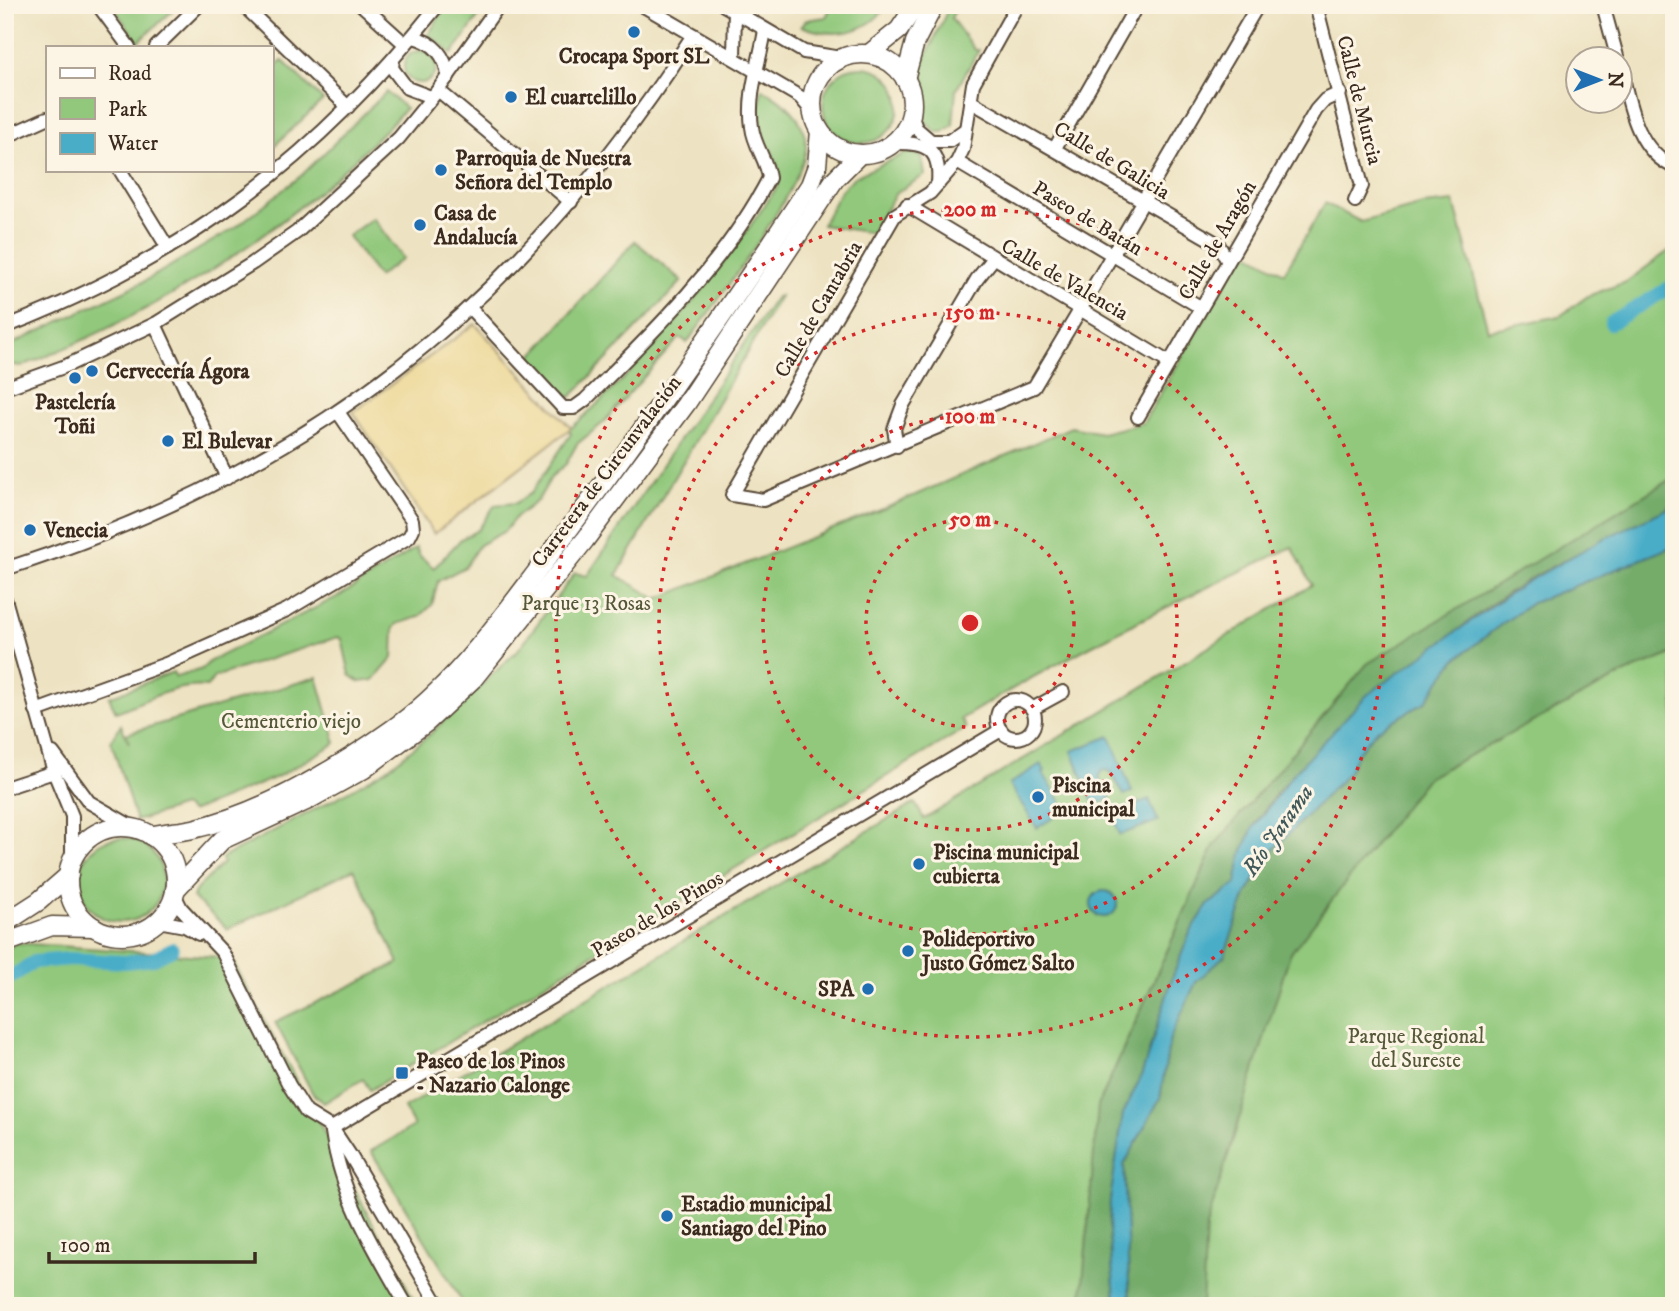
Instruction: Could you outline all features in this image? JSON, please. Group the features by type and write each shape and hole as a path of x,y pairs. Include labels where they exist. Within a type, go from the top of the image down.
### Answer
{"main road":[{"path":"869,54 896,67 905,79 912,102 911,114 901,135 893,144 872,153 860,154 845,151 830,143 820,131 812,111 818,79 828,67 841,58 869,54 899,30 916,5"},
{"path":"905,79 915,42 934,5"},
{"name":"Carretera de Circunvalación","path":"143,832 193,829 249,810 296,788 393,730 428,701 499,621 563,538 719,323 810,185 817,166 820,131"},
{"name":"Carretera de Circunvalación","path":"174,892 222,840 306,801 364,769 427,722 472,679 585,540 671,425 835,180 860,154"},
{"path":"5,922 39,901 70,868 93,836 114,828 143,832 169,855 174,867 174,892 158,922 138,933 127,935 94,928 52,926 5,943"},
{"path":"70,868 74,905 94,928"}],"street":[{"path":"98,5 128,46"},
{"path":"157,46 200,5"},
{"path":"243,5 348,107"},
{"path":"362,5 409,40 424,40 442,54 447,63 448,77"},
{"path":"5,327 127,273 265,184 348,107 438,5"},
{"path":"5,388 66,366 155,324 253,263 315,217 399,138 448,77 499,5"},
{"path":"642,5 800,97 812,111"},
{"path":"957,162 963,149 970,101 979,71 1017,5"},
{"path":"1055,148 1138,5"},
{"path":"993,258 977,279 903,405 894,429 897,446 1034,387 1258,5"},
{"name":"Calle de Murcia","path":"1316,5 1362,186 1356,201"},
{"path":"1603,5 1614,46"},
{"path":"731,7 734,58"},
{"path":"731,7 804,52 841,58"},
{"path":"470,307 563,408 574,408 585,400 656,330 729,240 769,178 752,127 754,70 765,30"},
{"path":"5,569 130,524 227,478 338,412 410,359 534,246 638,118 693,35"},
{"path":"393,59 392,68 407,88 435,94 571,202"},
{"name":"Calle de Aragón","path":"1138,417 1316,110 1325,100 1340,93"},
{"name":"Calle de Galicia","path":"970,101 1055,148 1141,204 1218,244 1227,260"},
{"path":"911,114 916,128 931,141 949,141 966,129"},
{"path":"1633,116 1647,147 1674,167"},
{"path":"5,137 46,118"},
{"path":"893,144 923,144 932,152 937,162 938,184"},
{"name":"Calle de Cantabria","path":"897,446 763,499 732,495 895,215 907,205 920,200 957,162"},
{"name":"Paseo de Batán","path":"957,162 1200,307"},
{"path":"121,172 168,248"},
{"name":"Calle de Valencia","path":"907,205 993,258 1082,306 1168,362"},
{"path":"155,324 227,478"},
{"path":"36,710 166,664 286,610 409,537 413,529 412,520 338,412"},
{"path":"5,599 54,772 72,816 70,868"},
{"path":"1001,730 998,717 1003,706 1015,701 1032,709 1063,692"},
{"name":"Paseo de los Pinos","path":"332,1128 1001,730 1011,737 1024,736 1035,722 1032,709"},
{"path":"48,746 89,802 143,832"},
{"path":"5,788 54,772"},
{"path":"174,892 181,908 215,943 306,1112 332,1128 439,1306"},
{"path":"158,922 185,926 215,943"},
{"path":"332,1128 336,1163 356,1213 407,1306"}],"green space":[{"path":"112,5 179,5 138,42"},
{"path":"446,5 487,5 452,54 433,38 427,37"},
{"path":"832,5 888,5 870,23 849,32 825,32 801,26 806,20 826,17"},
{"path":"950,5 958,5 951,18 975,50 979,50 956,90 953,125 943,132 936,132 925,121 921,67"},
{"path":"420,51 432,55 436,67 432,79 420,83 408,79 404,67 408,55"},
{"path":"282,60 323,100 273,147 273,68"},
{"path":"854,67 868,67 882,73 893,84 899,105 896,120 888,132 868,143 854,143 840,137 829,126 823,112 823,98 829,84 840,73"},
{"path":"762,89 779,99 798,118 806,145 792,186 757,244 687,343 678,339 603,423 577,444 566,464 552,476 538,500 515,518 505,531 479,545 465,567 438,581 432,605 419,617 397,624 394,628 393,658 374,680 360,682 350,675 342,639 338,637 214,677 207,687 183,688 160,694 116,712 109,697 173,672 176,677 202,669 210,661 341,595 416,548 420,556 434,568 461,539 478,530 495,505 516,503 531,493 571,434 569,430 628,374 681,315 731,253 777,187 779,173 761,123"},
{"path":"386,92 406,108 322,189 229,259 129,318 22,366 7,364 5,351 12,344 145,281 236,227 302,175"},
{"path":"908,152 922,157 925,175 896,193 872,233 822,225 841,190 854,177"},
{"path":"1454,202 1488,330 1560,316 1588,296 1626,282 1674,247 1674,1306 465,1306 371,1151 414,1126 404,1108 915,803 924,819 1312,585 1292,547 1125,628 1001,695 961,719 966,728 370,1090 363,1079 324,1103 313,1094 275,1022 399,963 354,869 228,929 193,898 195,891 223,863 222,858 387,769 427,737 518,650 575,573 587,576 776,297 780,296 617,575 657,599 888,507 1071,427 1102,433 1143,423 1245,251 1284,273 1325,203 1361,222 1423,205","holes":["1214,846 1098,1117 1098,1106"]},
{"path":"373,218 403,258 378,277 348,236"},
{"path":"635,241 682,281 570,398 530,358"},
{"path":"1674,477 1674,501 1667,509 1556,564 1487,608 1317,750 1266,807 1247,842 1236,884 1208,905 1190,933 1173,976 1141,1077 1123,1114 1110,1200 1109,1235 1116,1306 1081,1306 1098,1106 1214,846 1367,664"},
{"path":"1674,546 1674,653 1623,674 1427,778 1290,954 1206,1227 1202,1306 1130,1306 1124,1165 1160,1098 1170,1038 1196,982 1224,956 1246,895 1270,853 1349,772 1358,752 1377,730 1425,702 1455,660 1499,626 1532,603"},
{"name":"Cementerio viejo","path":"317,677 336,743 277,777 191,812 183,806 136,821 111,741 121,725 129,743 126,734"},
{"path":"113,838 129,838 145,845 156,856 163,872 160,896 151,910 129,922 113,922 97,915 86,904 79,888 79,872 86,856 97,845"},
{"path":"16,943 231,958 417,1306 5,1306 5,951"}],"sand":[{"path":"475,324 571,428 434,534 353,412"}],"water":[{"name":"Río Jarama","path":"1674,501 1674,546 1532,603 1499,626 1455,660 1425,702 1377,730 1358,752 1349,772 1270,853 1246,895 1224,956 1196,982 1170,1038 1160,1098 1124,1165 1130,1306 1116,1306 1109,1235 1110,1200 1123,1114 1141,1077 1173,976 1190,933 1208,905 1236,884 1242,853 1253,828 1292,775 1367,695 1520,586 1603,539 1667,509"},
{"path":"1110,736 1132,792 1124,795 1110,771 1102,770 1099,778 1111,799 1094,805 1072,751"},
{"name":"Piscina municipal","path":"1041,764 1045,771 1043,773 1066,810 1037,828 1009,784"},
{"path":"1149,799 1158,821 1120,835 1112,813 1119,810 1130,820 1134,815 1131,806"},
{"path":"1104,891 1113,895 1117,904 1113,913 1104,917 1095,913 1091,904 1095,895"}],"waterway":[{"path":"1611,323 1674,285"},
{"path":"5,981 34,962 70,959 125,962 153,959 172,949"}],"place":[{"name":"Crocapa Sport SL","path":"634,32"},
{"name":"El cuartelillo","path":"511,97"},
{"name":"Parroquia de Nuestra Señora del Templo","path":"441,170"},
{"name":"Casa de Andalucía","path":"420,225"},
{"name":"Cervecería Ágora","path":"92,371"},
{"name":"Pastelería Toñi","path":"75,378"},
{"name":"El Bulevar","path":"168,441"},
{"name":"Venecia","path":"30,530"},
{"name":"Piscina municipal","path":"1038,797"},
{"name":"Piscina municipal cubierta","path":"919,864"},
{"name":"Polideportivo Justo Gómez Salto","path":"908,951"},
{"name":"SPA","path":"868,989"},
{"name":"Paseo de los Pinos - Nazario Calonge","path":"402,1073"},
{"name":"Estadio municipal Santiago del Pino","path":"667,1216"}],"park label":[{"name":"Parque 13 Rosas","path":"586,603"},
{"name":"Parque Regional del Sureste","path":"1416,1048"}]}
